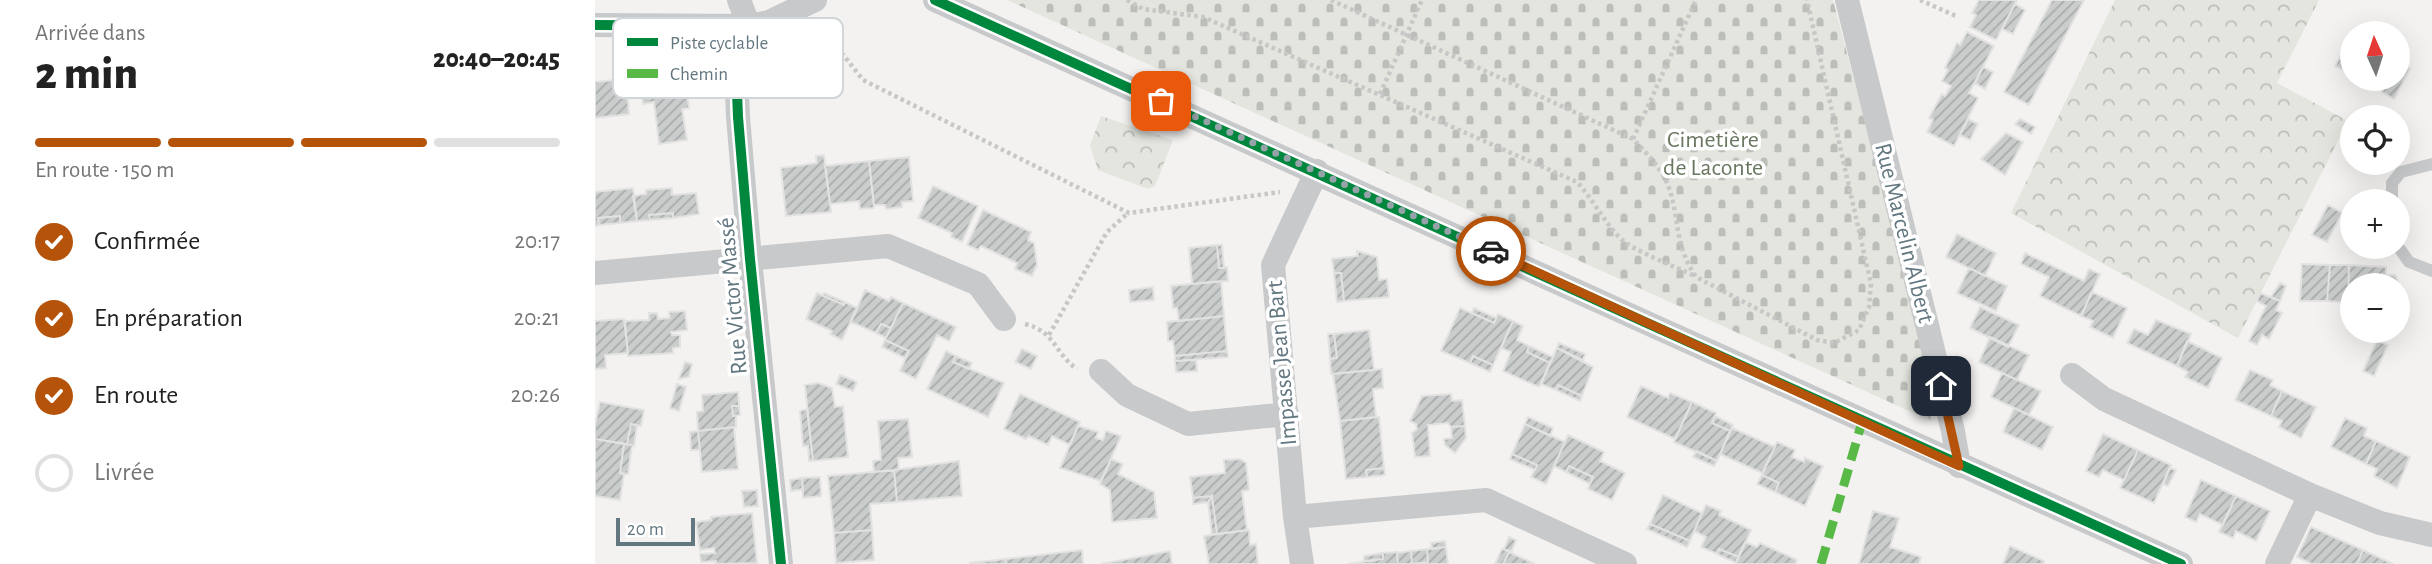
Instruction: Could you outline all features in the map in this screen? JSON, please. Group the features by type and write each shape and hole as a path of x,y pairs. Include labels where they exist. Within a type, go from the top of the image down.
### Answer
{"street":[{"path":"739,0 746,18"},
{"path":"935,0 1317,171 1959,466 2181,564"},
{"name":"Rue Marcelin Albert","path":"1847,0 1953,430 1959,466"},
{"path":"778,18 810,3"},
{"path":"595,25 613,25"},
{"name":"Rue Victor Massé","path":"738,98 750,259 781,564"},
{"name":"Impasse Jean Bart","path":"1302,564 1295,517 1273,265 1317,171"},
{"path":"595,273 888,246 978,284 1004,319"},
{"path":"1101,371 1127,395 1188,424 1287,414"},
{"path":"2072,375 2104,399 2310,495 2380,523 2432,535"},
{"path":"2277,564 2310,495"},
{"path":"1295,517 1486,499 1625,564"}],"lane":[{"path":"2392,189 2392,183 2401,172 2432,164"},
{"path":"2407,259 2432,271"}],"path":[{"path":"1127,0 1143,9 1203,17 1577,182 1598,213 1623,242 1817,340 1834,343 1859,330 1869,307 1871,284 1807,0"},
{"path":"1331,0 1633,139 1657,164 1669,188 1677,236 1688,265 1696,277"},
{"path":"1380,94 1422,0"},
{"path":"1633,139 1696,0"},
{"path":"1920,0 1956,16"},
{"path":"810,3 820,18"},
{"path":"843,51 863,80 1129,213"},
{"path":"1049,335 1107,232 1129,213 1280,192 1303,200"},
{"path":"1004,319 1032,326 1049,335 1065,361 1078,369 1101,371"}],"green space":[{"name":"Cimetière de Laconte","path":"1007,0 1833,0 1924,348 1931,421"},
{"path":"2115,0 2319,0 2277,83 2340,117 2340,137 2238,338 2011,213"},
{"path":"1101,116 1173,140 1155,186 1148,189 1098,170 1090,145"}],"building":[{"path":"1979,0 2017,0 1996,40 1970,27 1976,15 1972,13"},
{"path":"2052,0 2084,0 2029,105 2004,92"},
{"path":"2015,4 2025,10 2013,34 2002,29"},
{"path":"1967,32 1994,46 1969,93 1978,98 1954,146 1927,132 1933,120 1929,118 1942,94 1945,96 1951,86 1942,81 1948,70 1945,68 1957,43 1960,45"},
{"path":"1983,67 1993,72 1985,89 1975,83"},
{"path":"613,80 613,98 628,98 629,114 595,118 595,82"},
{"path":"2382,91 2398,91 2394,99"},
{"path":"642,98 688,98 689,108 682,109 687,140 659,144 654,102 643,104"},
{"path":"1968,119 1978,124 1970,140 1960,135"},
{"path":"2020,119 2035,127 2031,134 2015,124"},
{"path":"2006,133 2023,142 2005,175 1981,159"},
{"path":"824,155 831,212 786,216 781,168 817,163 816,156"},
{"path":"909,157 913,201 902,202 902,207 886,209 885,205 874,205 869,161"},
{"path":"869,161 874,208 860,209 859,201 830,204 825,166"},
{"path":"933,186 978,206 962,242 951,237 952,233 918,218"},
{"path":"633,188 637,221 620,223 620,216 598,218 599,225 595,226 595,192"},
{"path":"672,188 672,195 696,193 699,214 673,218 673,213 649,215 650,220 637,221 633,196 646,194 646,190"},
{"path":"2328,205 2340,212 2327,242 2312,235"},
{"path":"983,210 1031,232 1028,240 1034,243 1037,265 1032,276 1015,269 1017,263 981,246 978,250 967,245"},
{"path":"673,213 673,218 650,220 649,215"},
{"path":"620,216 620,223 599,225 598,218"},
{"path":"1957,234 1996,253 1985,276 1946,257"},
{"path":"1217,245 1219,268 1227,267 1228,281 1192,284 1189,248"},
{"path":"1217,245 1222,245 1224,268 1219,268"},
{"path":"1357,251 1377,257 1379,280 1387,279 1389,297 1344,301 1341,273 1334,273 1332,259 1358,256"},
{"path":"2025,253 2084,281 2089,269 2100,274 2081,316 2040,296 2049,277 2021,264"},
{"path":"2302,264 2330,265 2327,301 2300,301"},
{"path":"2330,265 2349,265 2349,273 2340,273 2340,302 2327,301"},
{"path":"2349,265 2386,267 2386,273 2349,273"},
{"path":"1969,268 2007,286 1996,311 1957,293"},
{"path":"1334,273 1341,273 1344,301 1337,302"},
{"path":"1221,281 1224,316 1179,321 1177,308 1173,308 1171,286"},
{"path":"2280,283 2286,286 2280,301 2271,297"},
{"path":"1153,287 1154,300 1130,302 1129,290"},
{"path":"865,290 889,301 891,297 903,303 891,328 881,324 876,333 851,322"},
{"path":"2092,292 2127,308 2113,338 2090,327 2093,321 2081,316"},
{"path":"817,293 857,308 842,340 830,334 832,331 806,319"},
{"path":"824,293 845,302 844,305 823,296"},
{"path":"2260,293 2280,301 2276,310 2282,313 2269,339 2262,335 2257,345 2249,341 2266,306 2257,301"},
{"path":"903,303 956,327 949,341 937,335 916,379 900,371 909,351 885,340"},
{"path":"1980,307 2019,325 2008,347 1970,328"},
{"path":"1460,308 1494,323 1498,314 1513,321 1493,365 1473,356 1470,363 1441,351"},
{"path":"1474,308 1496,318 1494,323 1472,313"},
{"path":"685,311 687,330 671,332 672,335 680,335 680,347 673,348 673,353 628,356 625,321 649,320 649,313 657,313 658,319 670,318 669,312"},
{"path":"1224,316 1227,351 1175,356 1173,341 1168,341 1167,322"},
{"path":"624,319 628,353 605,355 606,368 595,369 595,321"},
{"path":"2156,320 2191,334 2177,366 2127,343 2134,329 2148,335"},
{"path":"1513,321 1523,326 1517,340 1529,346 1527,352 1550,363 1539,387 1503,371 1511,352 1501,348"},
{"path":"881,324 891,328 886,338 876,333"},
{"path":"1369,330 1374,370 1331,374 1330,359 1337,358 1334,334"},
{"path":"1328,334 1334,334 1337,358 1330,359"},
{"path":"1990,337 2029,355 2017,380 1979,362"},
{"path":"885,340 909,351 905,358 882,347"},
{"path":"2187,341 2222,358 2208,388 2185,377 2188,372 2177,366"},
{"path":"1559,343 1585,354 1583,360 1557,348"},
{"path":"2376,343 2388,345 2374,376 2363,371"},
{"path":"1529,346 1553,357 1550,363 1527,352"},
{"path":"1557,348 1593,367 1582,396 1558,385 1556,390 1541,384"},
{"path":"1022,349 1037,356 1031,369 1015,362"},
{"path":"946,351 956,356 953,362 1004,383 988,417 927,389"},
{"path":"1227,351 1228,357 1175,361 1175,356"},
{"path":"956,356 972,363 969,369 953,362"},
{"path":"1473,356 1493,365 1490,372 1470,363"},
{"path":"1196,360 1197,371 1176,372 1175,361"},
{"path":"685,362 692,364 689,377 679,379"},
{"path":"1382,369 1383,388 1373,389 1376,417 1340,421 1333,374"},
{"path":"2250,370 2273,380 2270,385 2282,391 2271,416 2235,400"},
{"path":"2002,373 2041,391 2029,415 1991,397"},
{"path":"840,375 857,382 853,391 836,384"},
{"path":"818,383 832,388 835,407 843,406 848,457 813,461 805,385"},
{"path":"677,384 686,387 679,411 670,408"},
{"path":"1558,385 1582,396 1580,401 1556,390"},
{"path":"1641,386 1668,398 1670,393 1692,402 1675,439 1627,417"},
{"path":"2282,391 2316,407 2301,438 2279,427 2282,421 2271,416"},
{"path":"738,392 739,405 732,406 736,427 698,431 697,412 703,411 702,395"},
{"path":"1020,394 1080,422 1070,445 1052,436 1048,445 1004,429"},
{"path":"1451,394 1452,401 1462,400 1465,426 1451,427 1448,423 1428,425 1430,456 1415,457 1412,433 1417,429 1416,424 1410,421 1422,396"},
{"path":"600,402 644,410 641,426 631,424 627,444 595,439"},
{"path":"1692,402 1716,413 1712,423 1730,431 1717,461 1674,442"},
{"path":"739,405 740,415 733,416 732,406"},
{"path":"2014,408 2053,427 2042,450 2003,432"},
{"path":"807,409 813,461 809,461 808,446 803,446 800,411"},
{"path":"1715,416 1733,425 1730,431 1712,423"},
{"path":"1379,417 1384,468 1366,470 1367,477 1346,479 1340,421"},
{"path":"1528,417 1553,428 1550,436 1525,424"},
{"path":"2345,418 2367,428 2364,436 2376,441 2366,464 2331,447"},
{"path":"908,419 912,457 898,458 899,470 874,472 873,461 881,460 878,421"},
{"path":"631,424 637,426 634,446 627,444"},
{"path":"1525,424 1565,442 1546,484 1531,477 1537,465 1512,454"},
{"path":"1078,426 1098,432 1096,438 1103,440 1106,431 1121,436 1101,481 1060,468"},
{"path":"1465,426 1466,438 1455,453 1445,445 1444,439 1452,438 1451,427"},
{"path":"734,427 738,469 702,472 698,431"},
{"path":"1732,428 1775,447 1762,473 1720,454"},
{"path":"698,431 700,450 691,450 690,432"},
{"path":"2103,434 2138,450 2124,480 2103,470 2099,477 2086,471"},
{"path":"1568,435 1604,452 1600,461 1625,473 1612,500 1588,489 1593,477 1569,466 1566,472 1554,466"},
{"path":"595,439 624,444 620,473 624,474 620,500 595,496"},
{"path":"2376,441 2410,457 2397,488 2374,476 2377,469 2366,464"},
{"path":"1777,442 1795,450 1792,457 1804,462 1805,458 1823,466 1805,506 1775,492 1779,483 1762,475"},
{"path":"624,444 632,445 628,474 620,473"},
{"path":"2138,450 2171,465 2154,503 2120,488"},
{"path":"1697,451 1717,461 1714,466 1693,457"},
{"path":"1512,454 1537,465 1535,470 1510,459"},
{"path":"1111,459 1123,464 1118,474 1154,492 1157,518 1112,522 1110,490 1100,484"},
{"path":"1240,459 1246,463 1249,490 1242,491 1247,530 1217,534 1212,496 1193,498 1190,477 1225,473 1224,460"},
{"path":"959,461 962,496 897,502 894,470"},
{"path":"1569,466 1593,477 1590,484 1566,472"},
{"path":"1384,468 1385,475 1367,477 1366,470"},
{"path":"2170,468 2176,470 2168,486 2163,484"},
{"path":"894,470 897,502 870,504 872,530 834,533 828,476"},
{"path":"1762,475 1779,483 1775,492 1757,484"},
{"path":"820,477 821,496 803,498 802,478"},
{"path":"802,478 803,489 791,491 790,480"},
{"path":"2201,480 2236,496 2223,525 2200,514 2196,522 2185,517"},
{"path":"757,490 758,506 744,507 742,491"},
{"path":"1663,495 1702,513 1690,541 1650,524"},
{"path":"1212,496 1217,534 1212,534 1208,502"},
{"path":"1212,496 1208,502 1193,504 1193,498"},
{"path":"2236,496 2270,511 2256,541 2236,531 2233,538 2219,532"},
{"path":"1706,505 1721,511 1719,515 1751,530 1739,557 1719,549 1717,554 1701,547 1706,537 1694,531"},
{"path":"1873,511 1899,518 1890,547 1921,557 1919,564 1859,564"},
{"path":"752,513 757,563 701,562 700,554 715,553 714,548 700,550 696,522 711,520 711,517"},
{"path":"1650,524 1690,541 1687,547 1647,529"},
{"path":"2311,527 2363,550 2357,564 2312,564 2297,557"},
{"path":"872,530 874,560 836,563 834,533"},
{"path":"1249,530 1250,545 1256,544 1258,564 1209,564 1204,536"},
{"path":"1509,537 1516,540 1511,553 1504,549"},
{"path":"1445,541 1446,547 1432,549 1431,543"},
{"path":"1745,542 1757,547 1760,543 1797,560 1795,564 1735,564"},
{"path":"2010,546 2044,561 2043,564 2003,564"},
{"path":"1446,547 1448,564 1412,564 1428,562 1427,549"},
{"path":"1427,549 1428,562 1412,564 1411,551"},
{"path":"1502,549 1510,551 1503,564 1495,564"},
{"path":"1719,549 1739,557 1736,563 1717,554"},
{"path":"1082,550 1083,564 1006,564 1005,559"},
{"path":"2363,550 2393,564 2357,564"},
{"path":"1170,551 1172,564 1101,564"},
{"path":"1411,551 1412,564 1398,564 1397,553"},
{"path":"1510,551 1511,553 1535,564 1503,564"},
{"path":"1397,552 1398,564 1348,564 1383,559 1383,553"},
{"path":"1383,553 1383,559 1364,561 1364,556"},
{"path":"1005,559 1006,564 970,564 970,563"}],"marked path":[{"path":"1821,564 1862,422"}],"cycle path":[{"path":"935,0 2181,564"},
{"path":"595,25 613,25"},
{"path":"737,98 750,259 781,564"}],"way so far":[{"path":"1161,101 1491,251"}],"route":[{"path":"1491,251 1959,466 1941,386"}]}
